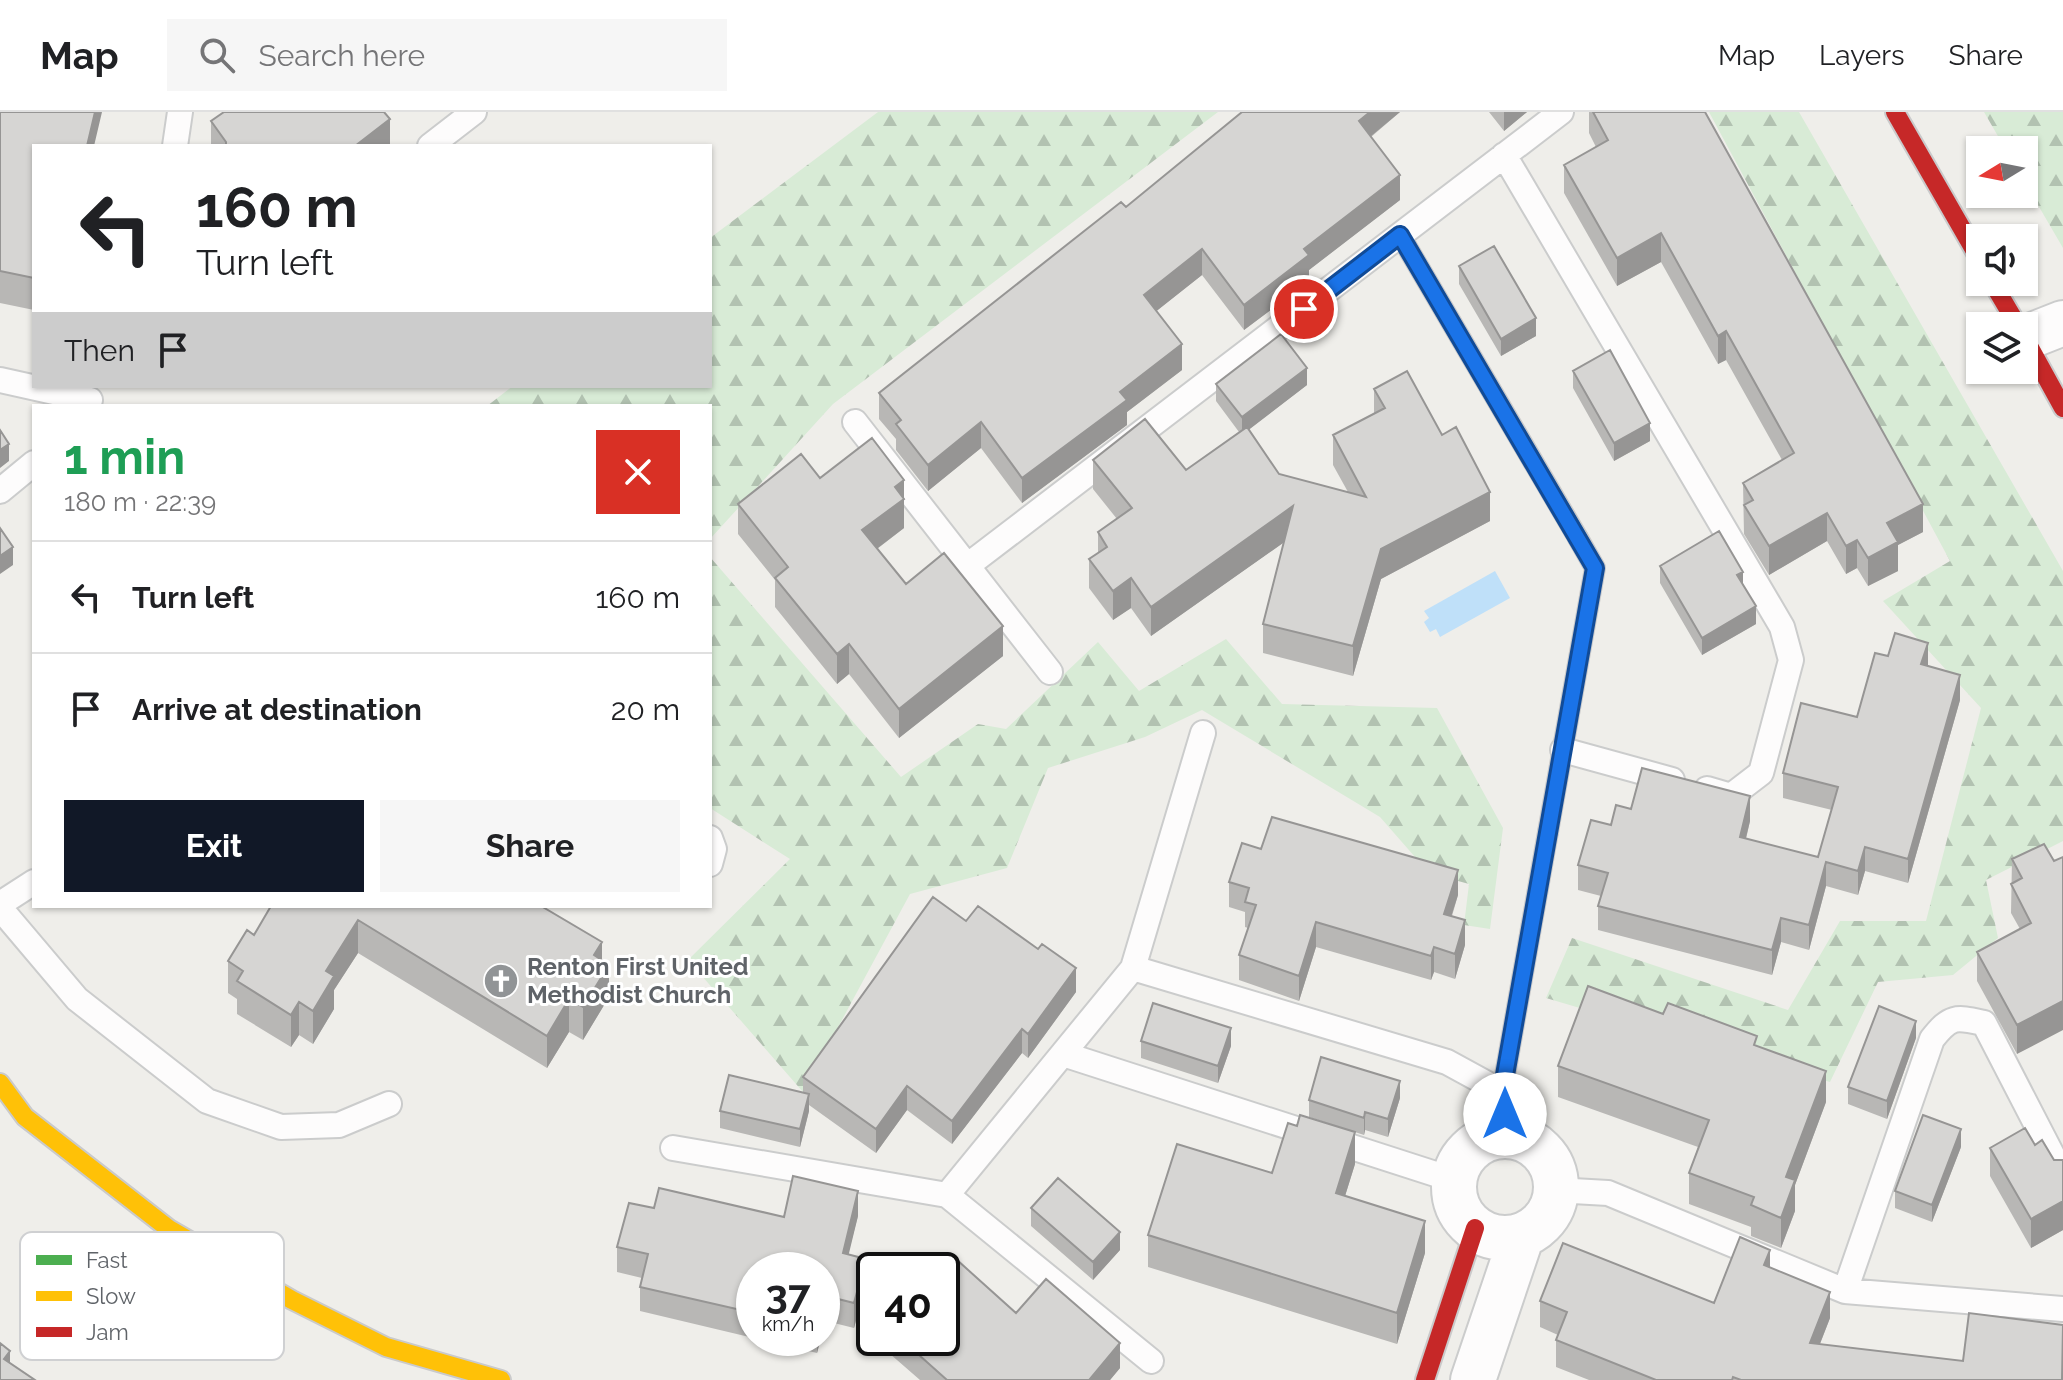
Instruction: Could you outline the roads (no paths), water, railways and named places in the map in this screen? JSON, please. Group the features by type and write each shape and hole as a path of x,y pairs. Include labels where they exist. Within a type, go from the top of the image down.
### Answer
{"street":[{"path":"1895,112 1966,236"},
{"path":"1400,235 1595,568 1502,1092 1508,1137"},
{"path":"2038,333 2063,323"},
{"path":"2038,363 2063,408"},
{"path":"0,1083 25,1117 174,1232"},
{"path":"1499,1136 1508,1137 1521,1138 1547,1157 1555,1173 1555,1190 1546,1219 1522,1235 1499,1239 1475,1228 1456,1202 1454,1180 1461,1160 1478,1143 1499,1136"},
{"path":"1425,1380 1475,1228"},
{"path":"1473,1380 1522,1235"},
{"path":"284,1295 386,1347 501,1380"}],"lane":[{"path":"175,144 180,112"},
{"path":"433,144 474,112"},
{"path":"967,566 1561,112"},
{"path":"1504,155 1782,627 1791,660 1761,773 1731,796 1563,750"},
{"path":"0,380 32,386"},
{"path":"43,388 92,397"},
{"path":"855,422 1050,672"},
{"path":"0,491 32,465"},
{"path":"947,1195 1133,968 1203,733"},
{"path":"32,883 0,906 77,999 207,1101 281,1127 339,1125 389,1104"},
{"path":"1133,968 1447,1062 1502,1092"},
{"path":"1845,1291 1932,1039 1944,1024 1958,1017 1984,1023 2063,1176"},
{"path":"1063,1054 1454,1180"},
{"path":"673,1148 947,1195 1151,1361"},
{"path":"1555,1190 1608,1193 1845,1291 2063,1309"}],"water":[{"path":"1495,571 1510,598 1440,637 1436,629 1430,632 1424,622 1429,618 1424,611"}],"place":[{"name":"Renton First United Methodist Church","path":"501,981"}]}
